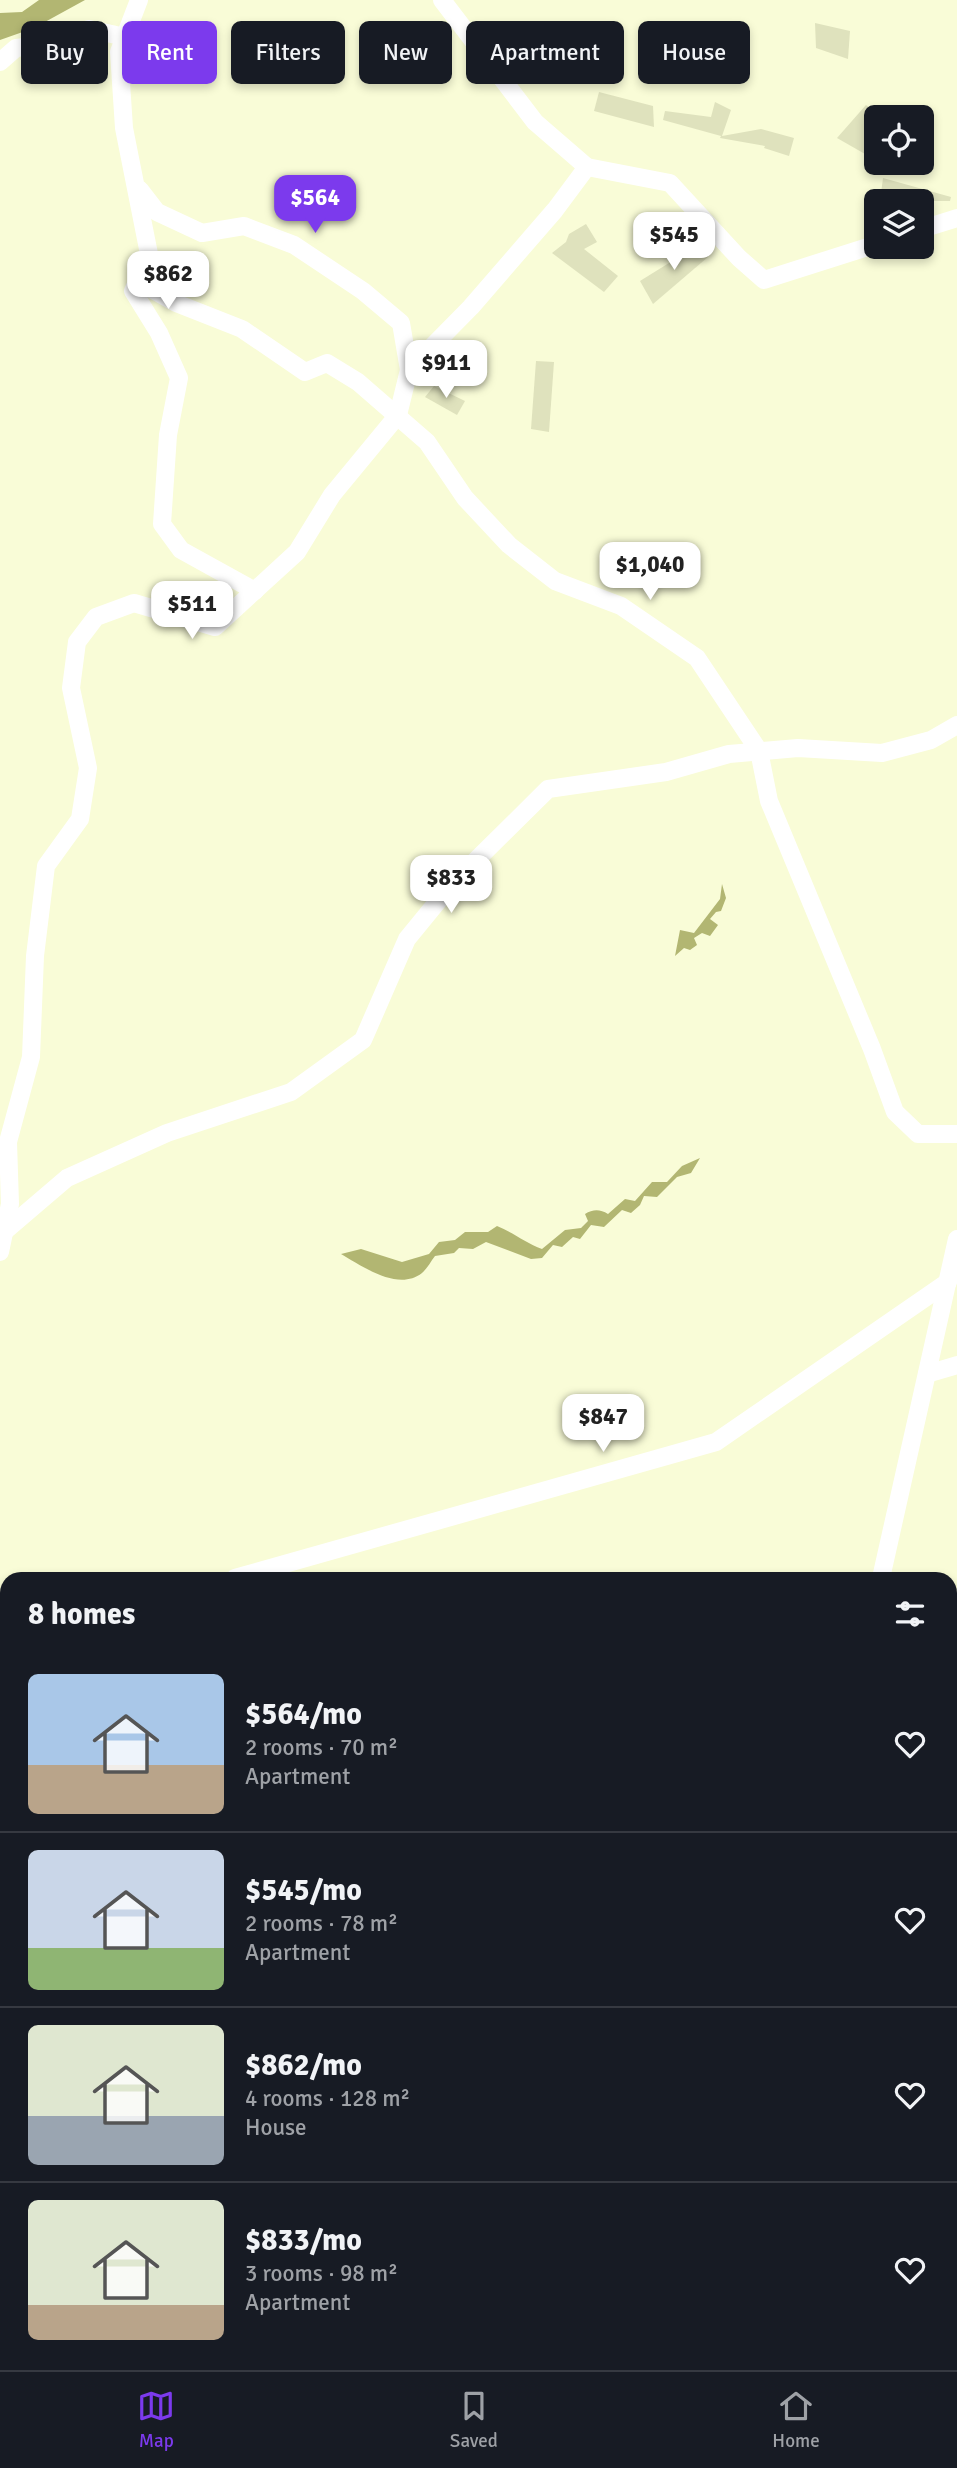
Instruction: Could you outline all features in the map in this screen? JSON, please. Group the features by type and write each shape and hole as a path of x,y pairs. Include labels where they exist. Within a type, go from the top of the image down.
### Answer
{"street":[{"path":"131,21 139,0"},
{"path":"442,0 535,122 587,167 670,183 738,258 764,281 864,248"},
{"path":"0,62 16,48 42,45 89,29 122,36"},
{"path":"122,44 119,52 124,128 149,254 132,291 159,333 179,378 168,435 162,524 181,550 255,591"},
{"path":"409,370 471,307 555,210 587,167"},
{"path":"0,1252 10,1204 8,1142 31,1057 35,956 47,866 80,820 88,768 71,688 76,642 96,617 134,603 215,627 296,552 332,495 398,415 409,370 401,323 363,290 294,244 244,226 202,233 157,212 137,186"},
{"path":"934,225 957,218"},
{"path":"137,281 176,303 242,329 305,372 327,363 358,382 427,442 465,498 509,545 555,581 621,606 696,658 759,751 769,801 872,1049 895,1112 918,1134 957,1134"},
{"path":"5,1231 67,1178 167,1133 291,1092 363,1040 407,939 453,884 548,789 666,772 729,754 798,748 882,753 931,740 957,726"},
{"path":"0,1114 10,1132"},
{"path":"882,1572 957,1239"},
{"path":"256,1572 716,1442 948,1282"},
{"path":"928,1374 957,1365"}],"shaded area":[{"path":"39,0 85,0 47,21 21,21 21,33 0,40 0,13 22,12"},
{"path":"722,884 726,898 721,911 716,912 710,919 718,925 710,936 702,933 694,938 697,945 690,950 684,948 675,956 680,930 694,933 720,899"},
{"path":"700,1158 691,1173 677,1177 657,1197 644,1196 640,1205 631,1213 622,1210 604,1227 591,1225 580,1239 573,1237 562,1247 553,1245 542,1258 531,1259 486,1242 473,1249 459,1248 454,1253 435,1256 422,1273 402,1280 380,1275 341,1254 361,1249 402,1262 429,1254 439,1242 455,1240 465,1232 488,1232 497,1226 542,1249 565,1230 581,1228 588,1221 585,1214 596,1210 608,1214 625,1199 635,1201 652,1182 667,1182 682,1166"}],"building":[{"path":"815,23 850,31 848,59 816,48"},
{"path":"599,92 653,106 654,127 594,111"},
{"path":"715,102 731,110 722,136 761,129 794,138 789,156 764,148 765,146 720,138 721,136 663,120 665,111 711,117"},
{"path":"864,107 864,153 837,138"},
{"path":"883,178 922,189 882,189"},
{"path":"934,192 951,197 950,201 934,201"},
{"path":"586,224 597,242 584,249 618,276 604,292 552,253 566,242 569,234"},
{"path":"706,240 708,257 653,304 640,281"},
{"path":"536,361 554,362 549,432 531,429"},
{"path":"434,386 465,401 457,415 425,397"}]}
